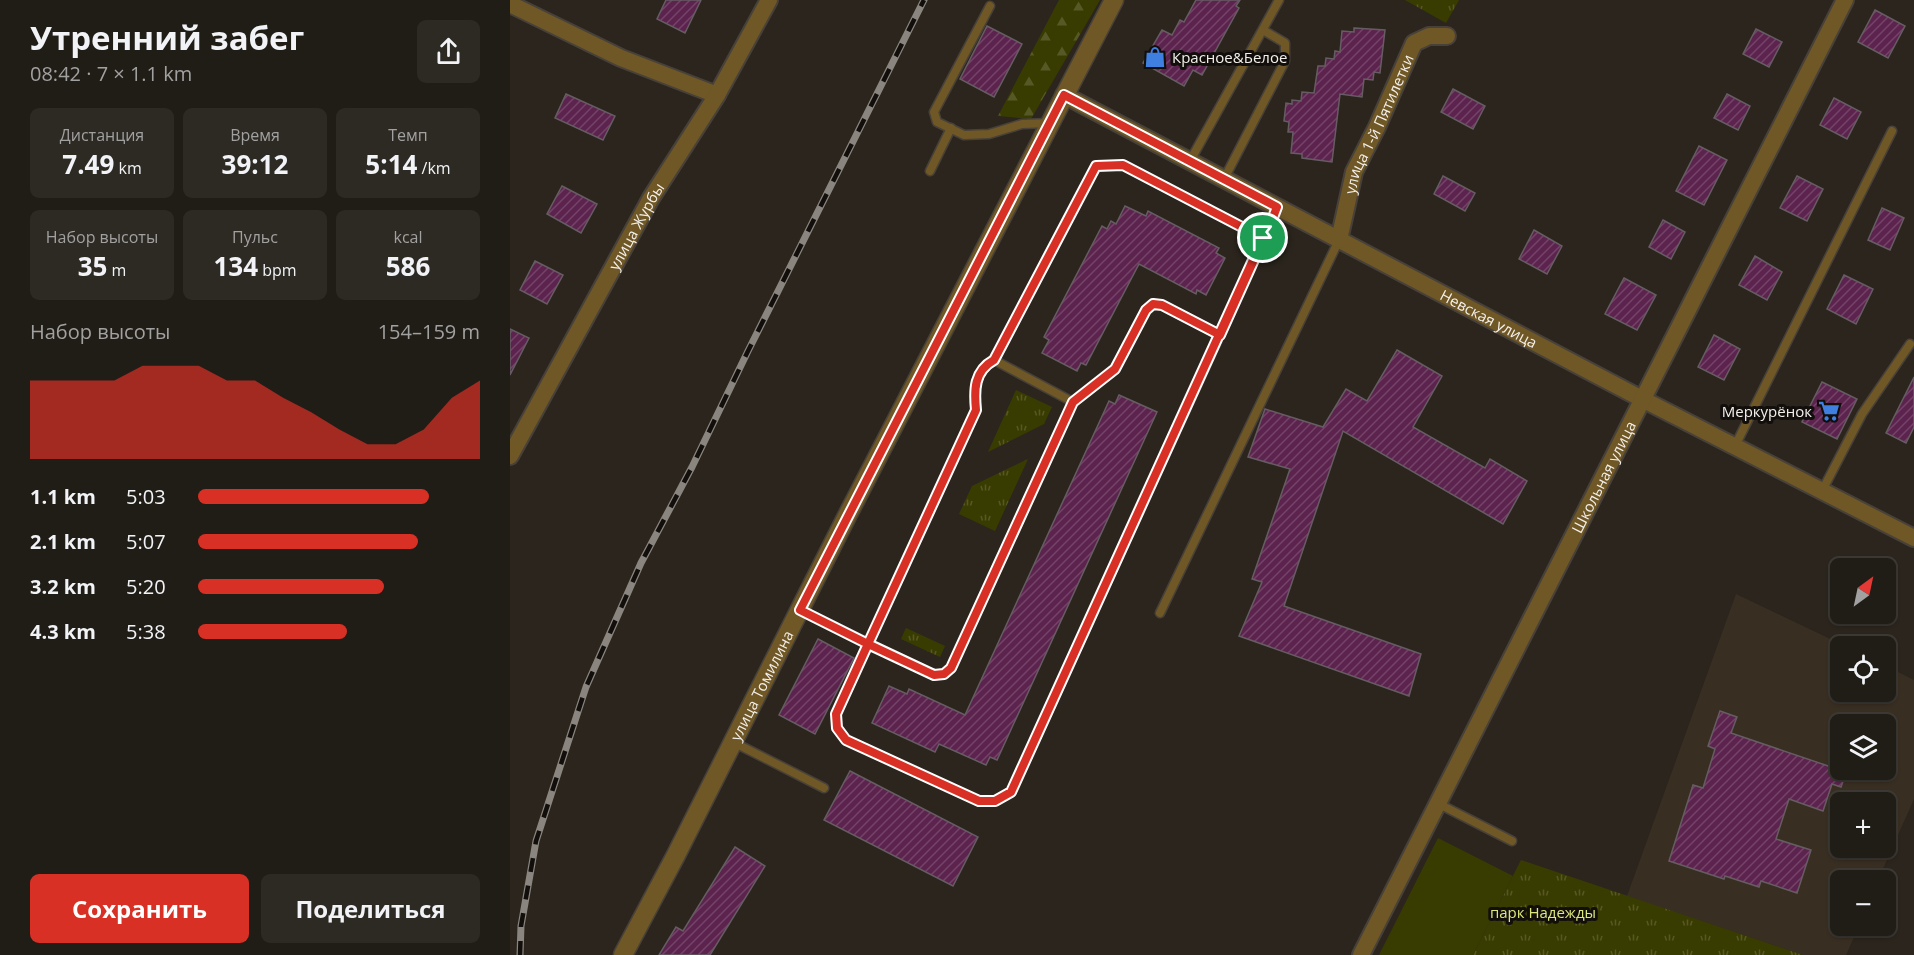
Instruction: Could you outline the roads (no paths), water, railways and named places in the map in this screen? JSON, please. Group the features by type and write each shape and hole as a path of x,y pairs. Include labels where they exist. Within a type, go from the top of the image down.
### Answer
{"street":[{"name":"улица Журбы","path":"510,456 651,198 717,95 769,0"},
{"name":"улица Томилина","path":"623,955 1114,0"},
{"name":"Школьная улица","path":"1361,955 1845,0"},
{"path":"510,4 621,58 717,95"},
{"name":"улица 1-й Пятилетки","path":"1339,240 1354,172 1377,127 1414,43 1429,36 1447,36"},
{"name":"Невская улица","path":"1064,95 1642,399 1914,538"}],"lane":[{"path":"1190,161 1279,0"},
{"path":"990,6 934,112 937,122 963,135 988,134 1022,124 1050,123"},
{"path":"1224,179 1285,61 1285,43 1263,30"},
{"path":"930,171 951,128"},
{"path":"1735,446 1892,131"},
{"path":"1263,238 1123,165 1096,166 994,360 986,365 974,388 976,410 836,714 837,728 846,740 979,801 995,801 1011,792 1220,335 1277,207"},
{"path":"1160,614 1339,240"},
{"path":"800,610 934,675 944,674 951,668 1073,402 1115,369 1146,310 1153,304 1162,305 1220,335"},
{"path":"1822,491 1862,414 1910,344"},
{"path":"994,360 1073,402"},
{"path":"733,742 824,788"},
{"path":"1439,804 1512,841"}],"railway":[{"path":"520,955 521,926 536,841 586,687 641,563 692,467 924,0"}],"place":[{"name":"Красное&Белое","path":"1155,57"},
{"name":"Меркурёнок","path":"1829,411"}],"park label":[{"name":"парк Надежды","path":"1543,912"}]}
